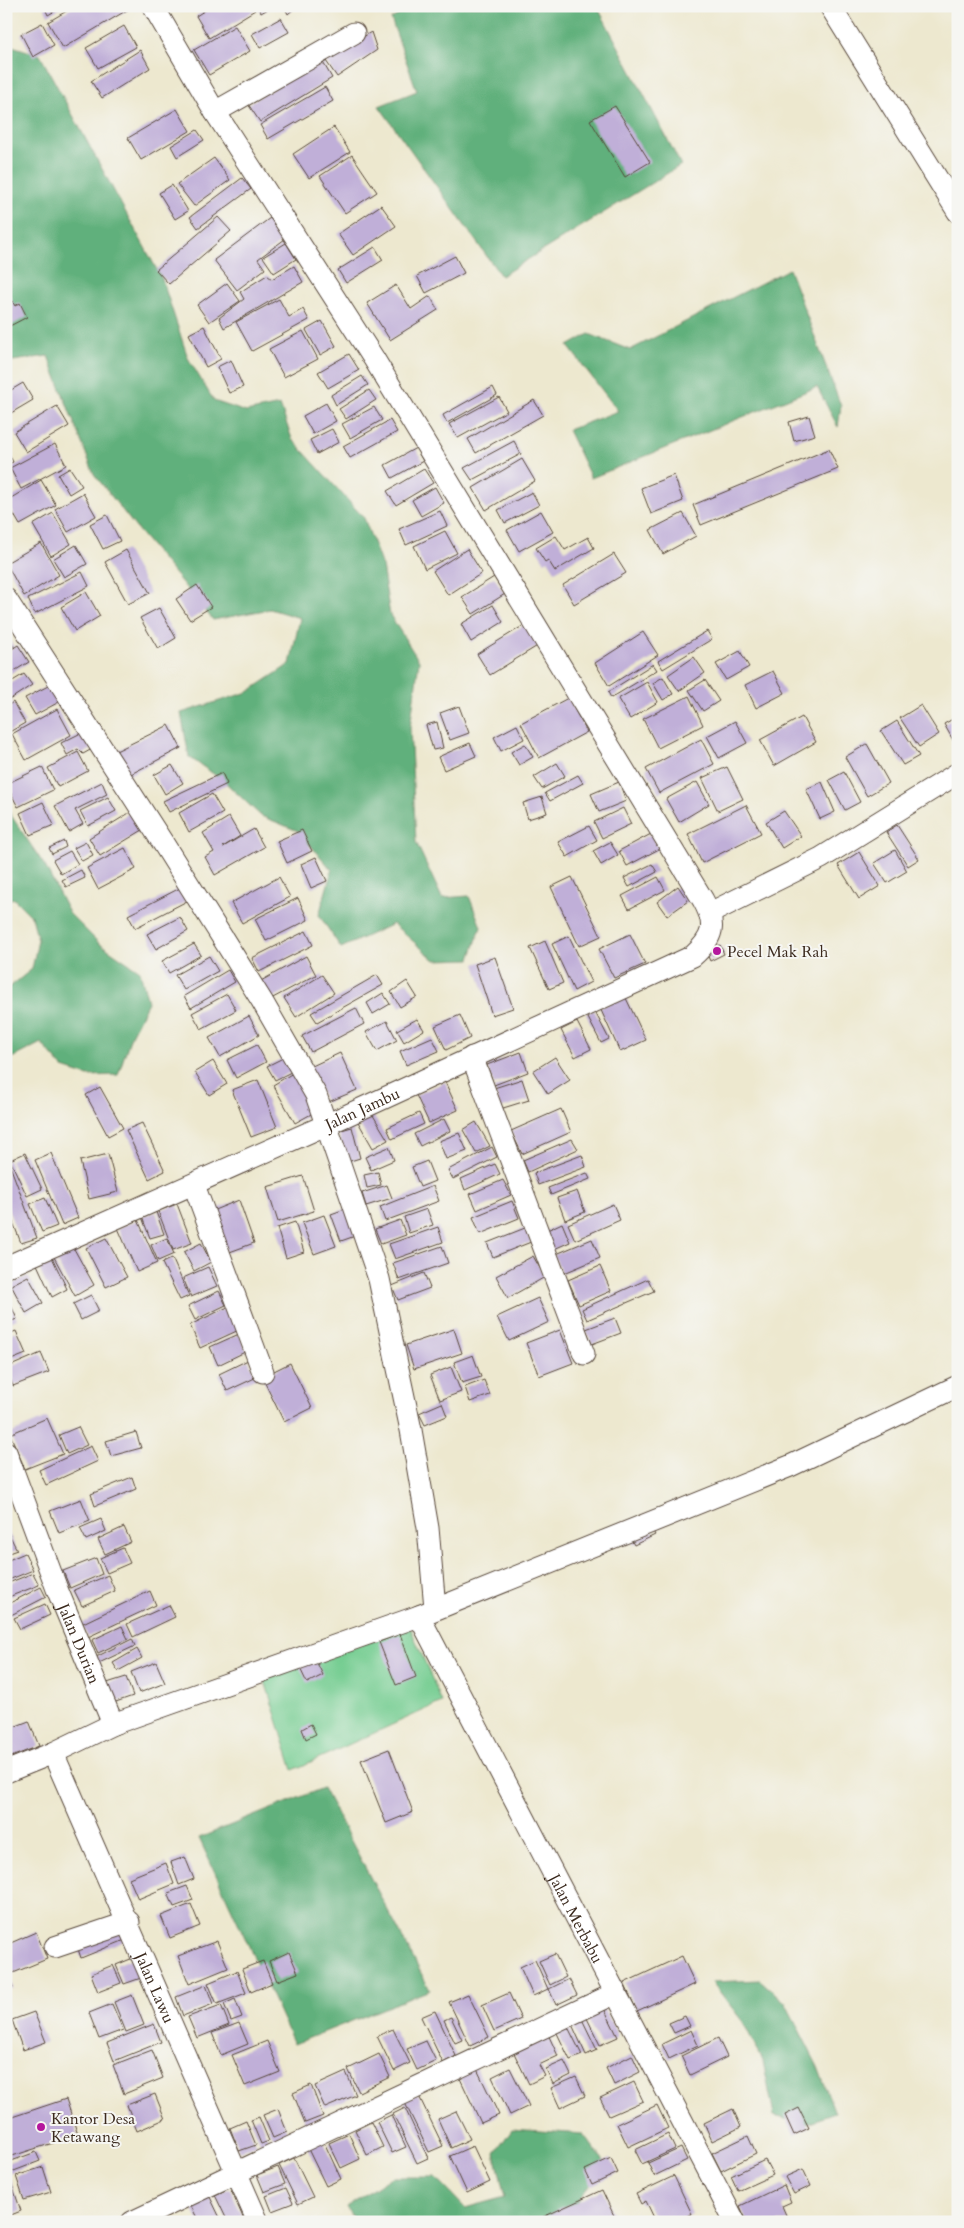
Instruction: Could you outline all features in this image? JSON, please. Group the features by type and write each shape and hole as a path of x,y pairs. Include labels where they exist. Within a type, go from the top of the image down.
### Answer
{"street":[{"path":"830,6 958,212"},
{"path":"160,8 215,112 379,367 710,913 821,858 958,773"},
{"path":"215,112 354,33"},
{"path":"6,599 262,1001 316,1095 328,1124 379,1279 415,1450 428,1528 427,1612"},
{"name":"Jalan Jambu","path":"6,1267 194,1185 693,956 710,937 710,913"},
{"path":"472,1057 584,1354"},
{"path":"194,1185 263,1372"},
{"path":"6,1772 53,1753 113,1724 427,1612 790,1466 958,1386"},
{"name":"Jalan Durian","path":"6,1452 58,1589 113,1724"},
{"name":"Jalan Merbabu","path":"427,1612 616,1993 735,2222"},
{"name":"Jalan Lawu","path":"53,1753 258,2222"},
{"path":"55,1947 128,1922"},
{"path":"132,2222 616,1993"}],"green space":[{"path":"415,6 597,6 681,165 501,276 379,106 417,91 391,19"},
{"path":"6,44 40,55 162,279 188,358 214,401 246,412 280,405 292,439 364,518 382,566 390,615 419,661 410,728 416,842 442,898 469,896 481,927 470,959 435,960 393,924 341,948 319,915 332,870 298,831 261,816 225,782 189,757 181,713 248,692 290,664 300,618 270,609 213,620 94,474 48,356 6,362"},
{"path":"789,269 841,406 838,427 817,387 591,478 568,430 618,411 568,346 589,334 630,350"},
{"path":"6,808 45,866 69,913 99,943 140,971 148,1002 132,1033 118,1075 88,1076 63,1068 41,1043 6,1061 6,990 32,969 38,940 32,917 13,898 6,901"},
{"path":"410,1627 442,1702 293,1770 264,1678"},
{"path":"323,1788 430,1990 294,2044 199,1838"},
{"path":"760,1980 785,2002 818,2067 835,2113 804,2124 774,2116 763,2061 743,2022 712,1982"},
{"path":"512,2129 583,2134 607,2165 559,2222 355,2222 346,2207 391,2177 435,2177 465,2208 505,2197 495,2153"}],"building":[{"path":"44,6 64,6 48,15"},
{"path":"75,6 134,6 63,48 48,22"},
{"path":"205,6 253,6 255,10 209,38 196,16 207,9"},
{"path":"257,6 273,6 261,13"},
{"path":"284,6 297,6 288,14"},
{"path":"281,18 289,32 260,48 252,34"},
{"path":"42,23 54,45 33,57 21,34"},
{"path":"124,26 136,47 98,68 86,48"},
{"path":"235,26 250,51 209,75 194,50"},
{"path":"371,32 377,50 337,77 326,61"},
{"path":"140,50 150,68 102,98 91,81"},
{"path":"321,59 332,78 260,122 248,104"},
{"path":"325,87 333,101 268,139 260,125"},
{"path":"615,106 650,162 625,177 590,120"},
{"path":"177,109 190,131 141,160 128,138"},
{"path":"334,127 350,152 309,178 293,154"},
{"path":"197,130 204,140 177,157 171,146"},
{"path":"352,155 377,192 345,213 320,176"},
{"path":"214,158 230,180 194,206 177,184"},
{"path":"242,178 251,189 198,228 190,217"},
{"path":"172,185 188,211 175,219 159,193"},
{"path":"381,205 396,226 353,255 338,234"},
{"path":"218,217 231,231 169,284 156,270"},
{"path":"270,218 285,239 258,259 265,269 237,290 214,260"},
{"path":"286,243 296,259 274,273 263,257"},
{"path":"375,247 383,260 346,283 338,270"},
{"path":"455,256 464,273 426,293 417,276"},
{"path":"294,266 303,282 224,328 219,318 244,299 240,292 267,275 272,279"},
{"path":"227,283 240,301 209,322 197,305"},
{"path":"396,285 411,309 430,296 438,310 390,340 367,303"},
{"path":"6,290 15,306 20,303 27,317 6,328"},
{"path":"279,299 289,317 303,309 309,320 252,351 236,322"},
{"path":"322,321 336,346 320,355 306,330"},
{"path":"204,326 221,359 206,367 189,334"},
{"path":"303,331 318,359 284,377 269,349"},
{"path":"349,354 359,370 328,388 318,372"},
{"path":"231,360 243,387 229,393 217,367"},
{"path":"362,376 368,385 336,405 331,395"},
{"path":"23,383 33,400 6,416 6,393"},
{"path":"493,387 497,395 447,423 443,415"},
{"path":"369,390 376,400 346,419 339,409"},
{"path":"499,397 507,411 458,438 449,424"},
{"path":"534,400 543,415 476,453 468,439"},
{"path":"326,403 336,421 313,434 303,416"},
{"path":"57,406 69,426 26,452 14,432"},
{"path":"374,407 382,420 350,438 342,424"},
{"path":"809,416 815,435 794,441 789,422"},
{"path":"390,420 397,432 350,458 343,446"},
{"path":"332,429 339,442 317,454 310,440"},
{"path":"514,441 521,454 472,480 464,468"},
{"path":"55,444 66,465 21,489 10,468"},
{"path":"6,448 13,462 6,465"},
{"path":"416,448 423,461 392,478 385,465"},
{"path":"829,449 838,469 701,525 693,505"},
{"path":"522,459 535,481 486,510 473,488"},
{"path":"70,468 82,486 69,494 58,475"},
{"path":"424,469 433,483 396,505 387,491"},
{"path":"674,475 683,501 651,514 641,488"},
{"path":"41,480 56,505 20,525 6,501"},
{"path":"435,487 444,503 421,516 412,500"},
{"path":"532,492 539,505 505,523 498,510"},
{"path":"83,493 96,516 68,532 55,509"},
{"path":"440,511 447,526 406,545 399,529"},
{"path":"541,511 553,532 519,551 507,530"},
{"path":"6,513 13,525 6,529"},
{"path":"53,513 71,544 51,556 33,525"},
{"path":"683,513 696,536 663,554 650,530"},
{"path":"107,515 120,541 103,549 90,524"},
{"path":"445,531 457,553 425,569 414,546"},
{"path":"556,536 565,550 588,537 594,548 555,571 548,560 545,562 536,548"},
{"path":"41,543 59,575 24,596 6,563"},
{"path":"76,545 87,564 64,577 53,559"},
{"path":"467,549 482,573 448,595 433,571"},
{"path":"126,550 150,593 128,604 105,562"},
{"path":"614,554 626,573 574,604 563,585"},
{"path":"82,572 89,586 35,614 28,599"},
{"path":"494,577 505,594 473,614 462,597"},
{"path":"197,585 211,607 190,620 176,599"},
{"path":"86,592 100,616 75,631 61,607"},
{"path":"493,605 503,622 471,642 461,624"},
{"path":"159,608 176,638 158,649 140,618"},
{"path":"526,624 539,645 490,675 477,654"},
{"path":"707,631 712,639 663,669 658,661"},
{"path":"643,632 658,655 609,686 595,663"},
{"path":"6,635 14,647 6,651"},
{"path":"18,645 29,662 6,676 6,653"},
{"path":"740,651 749,667 726,680 716,664"},
{"path":"694,657 705,673 679,691 668,675"},
{"path":"653,664 657,670 611,698 608,692"},
{"path":"773,671 785,693 756,708 745,685"},
{"path":"24,674 32,685 6,702 6,685"},
{"path":"663,677 673,694 663,700 653,683"},
{"path":"705,680 719,701 703,711 689,690"},
{"path":"647,682 658,702 630,719 618,699"},
{"path":"50,685 59,702 35,715 25,698"},
{"path":"689,696 703,725 658,748 643,719"},
{"path":"568,698 587,732 539,758 521,723"},
{"path":"13,702 25,723 6,734 6,707"},
{"path":"921,705 939,734 919,747 900,718"},
{"path":"459,706 469,733 450,740 440,713"},
{"path":"57,709 71,735 26,760 12,734"},
{"path":"958,716 958,749 944,724"},
{"path":"802,717 816,742 774,766 760,740"},
{"path":"735,721 747,743 719,758 707,736"},
{"path":"897,721 919,756 903,765 881,731"},
{"path":"437,722 443,748 433,750 426,725"},
{"path":"169,725 181,748 129,775 116,751"},
{"path":"517,725 524,739 501,751 494,737"},
{"path":"83,732 92,749 83,754 78,749 67,755 61,743"},
{"path":"701,739 714,764 659,793 646,769"},
{"path":"470,743 476,756 444,770 438,757"},
{"path":"525,744 533,757 519,765 511,752"},
{"path":"867,744 889,783 867,796 845,757"},
{"path":"78,752 88,771 58,787 48,768"},
{"path":"557,763 565,776 542,789 534,777"},
{"path":"172,765 183,783 165,794 154,775"},
{"path":"42,767 53,790 18,807 6,784"},
{"path":"727,767 743,799 718,811 702,778"},
{"path":"844,772 860,802 845,810 829,780"},
{"path":"222,773 227,784 169,812 163,801"},
{"path":"578,775 583,783 550,801 545,793"},
{"path":"102,782 107,794 75,810 83,824 69,832 55,806"},
{"path":"619,782 626,801 599,812 591,794"},
{"path":"697,782 709,804 679,822 666,799"},
{"path":"822,782 835,812 820,819 806,789"},
{"path":"212,794 223,813 189,832 179,813"},
{"path":"108,797 116,811 88,826 80,811"},
{"path":"542,797 547,813 528,819 523,803"},
{"path":"43,802 54,825 30,835 20,813"},
{"path":"746,805 761,833 702,863 688,834"},
{"path":"623,808 631,824 602,838 594,822"},
{"path":"134,810 146,828 100,856 89,838"},
{"path":"784,811 801,836 782,848 766,822"},
{"path":"229,817 240,836 223,847 254,829 264,847 215,875 205,857 214,852 203,833"},
{"path":"897,825 919,859 908,866 886,832"},
{"path":"589,826 597,840 567,857 558,842"},
{"path":"302,830 312,851 287,863 277,841"},
{"path":"651,834 659,849 627,866 619,851"},
{"path":"64,841 66,847 52,854 49,848"},
{"path":"86,842 93,855 82,861 74,848"},
{"path":"610,842 618,855 601,865 593,851"},
{"path":"125,848 136,869 98,889 87,868"},
{"path":"895,850 907,871 887,883 874,863"},
{"path":"70,851 78,864 61,874 53,860"},
{"path":"859,852 880,886 859,899 838,865"},
{"path":"316,857 327,881 311,888 301,864"},
{"path":"652,864 657,872 629,887 624,878"},
{"path":"81,870 85,878 66,887 62,880"},
{"path":"279,877 290,897 242,923 231,903"},
{"path":"572,877 601,936 579,946 551,887"},
{"path":"658,877 665,890 629,909 622,896"},
{"path":"678,886 688,901 667,916 657,902"},
{"path":"180,888 187,901 135,928 128,915"},
{"path":"298,898 308,920 266,941 255,919"},
{"path":"180,917 188,931 156,949 147,934"},
{"path":"306,931 313,945 259,972 252,958"},
{"path":"630,934 645,964 614,978 599,949"},
{"path":"569,936 591,982 574,991 552,944"},
{"path":"545,941 563,983 549,989 530,948"},
{"path":"194,944 201,955 169,973 162,961"},
{"path":"720,945 724,954 710,961 706,952"},
{"path":"209,956 218,971 184,990 175,975"},
{"path":"306,956 316,975 269,1000 259,982"},
{"path":"495,957 513,1008 492,1015 475,964"},
{"path":"228,970 235,982 191,1008 184,996"},
{"path":"322,975 334,993 296,1017 284,998"},
{"path":"377,975 383,985 317,1022 311,1013"},
{"path":"407,981 417,997 400,1007 391,992"},
{"path":"383,993 390,1004 373,1014 367,1003"},
{"path":"227,994 236,1010 201,1029 192,1013"},
{"path":"625,996 646,1040 620,1052 600,1008"},
{"path":"356,1008 364,1024 311,1052 302,1036"},
{"path":"594,1010 609,1039 601,1043 586,1014"},
{"path":"460,1015 470,1038 446,1050 435,1026"},
{"path":"249,1016 259,1035 220,1057 209,1038"},
{"path":"417,1019 424,1030 404,1042 397,1030"},
{"path":"387,1021 397,1040 377,1051 366,1032"},
{"path":"577,1022 591,1049 575,1057 561,1030"},
{"path":"432,1037 439,1051 406,1065 400,1051"},
{"path":"257,1045 266,1062 236,1078 227,1060"},
{"path":"521,1052 528,1072 494,1085 487,1065"},
{"path":"340,1053 357,1090 326,1103 310,1067"},
{"path":"285,1057 293,1071 275,1080 267,1066"},
{"path":"555,1057 570,1080 548,1094 533,1071"},
{"path":"213,1061 227,1084 209,1095 195,1072"},
{"path":"293,1073 315,1112 295,1123 273,1085"},
{"path":"522,1079 529,1100 500,1109 494,1088"},
{"path":"258,1080 277,1127 251,1137 232,1090"},
{"path":"445,1082 458,1110 429,1123 416,1095"},
{"path":"100,1087 123,1128 108,1136 86,1095"},
{"path":"561,1109 571,1132 522,1154 511,1131"},
{"path":"371,1112 388,1140 373,1148 357,1120"},
{"path":"419,1113 424,1124 392,1139 387,1128"},
{"path":"444,1119 450,1131 420,1146 414,1134"},
{"path":"476,1122 490,1146 476,1153 463,1130"},
{"path":"142,1123 165,1171 149,1179 126,1130"},
{"path":"352,1127 360,1158 347,1162 338,1131"},
{"path":"459,1133 467,1151 446,1159 439,1141"},
{"path":"572,1139 578,1149 528,1172 523,1160"},
{"path":"389,1147 394,1160 371,1170 365,1157"},
{"path":"492,1147 497,1157 453,1179 448,1170"},
{"path":"25,1153 42,1189 27,1196 10,1160"},
{"path":"51,1153 78,1218 62,1225 35,1160"},
{"path":"108,1154 118,1192 89,1199 80,1161"},
{"path":"6,1155 37,1238 21,1243 6,1204"},
{"path":"582,1155 586,1167 538,1185 534,1173"},
{"path":"427,1161 435,1181 420,1187 412,1167"},
{"path":"495,1164 500,1174 465,1190 461,1179"},
{"path":"378,1172 381,1185 367,1188 364,1175"},
{"path":"587,1173 590,1179 551,1195 548,1188"},
{"path":"303,1176 314,1211 278,1222 267,1187"},
{"path":"503,1180 511,1195 477,1210 470,1194"},
{"path":"387,1185 392,1198 366,1206 362,1193"},
{"path":"433,1186 439,1201 385,1221 380,1207"},
{"path":"577,1191 585,1212 565,1220 557,1198"},
{"path":"45,1198 57,1226 42,1232 30,1204"},
{"path":"239,1200 254,1243 227,1253 212,1211"},
{"path":"512,1201 519,1218 480,1234 473,1217"},
{"path":"177,1204 192,1243 173,1250 158,1211"},
{"path":"613,1204 620,1220 575,1240 568,1224"},
{"path":"348,1208 358,1235 341,1241 331,1214"},
{"path":"427,1209 433,1225 409,1233 404,1217"},
{"path":"156,1212 164,1234 150,1238 142,1217"},
{"path":"324,1215 336,1246 314,1254 302,1223"},
{"path":"138,1220 157,1263 137,1272 118,1228"},
{"path":"400,1220 406,1235 381,1244 375,1229"},
{"path":"295,1222 304,1252 286,1258 277,1228"},
{"path":"562,1223 570,1242 552,1250 543,1232"},
{"path":"438,1227 443,1242 395,1259 389,1244"},
{"path":"525,1228 531,1242 493,1257 487,1243"},
{"path":"106,1238 127,1277 106,1287 86,1248"},
{"path":"167,1238 174,1254 158,1261 151,1245"},
{"path":"592,1239 600,1258 562,1274 554,1255"},
{"path":"201,1243 211,1262 194,1271 184,1252"},
{"path":"442,1246 448,1263 399,1280 393,1263"},
{"path":"73,1247 94,1285 75,1296 54,1257"},
{"path":"50,1253 67,1289 52,1297 35,1260"},
{"path":"533,1256 545,1277 508,1298 496,1276"},
{"path":"172,1258 189,1296 180,1300 162,1263"},
{"path":"600,1266 611,1291 579,1305 568,1280"},
{"path":"208,1267 217,1286 191,1297 183,1278"},
{"path":"424,1273 430,1288 398,1300 392,1286"},
{"path":"28,1276 43,1303 26,1313 11,1285"},
{"path":"648,1279 654,1291 587,1320 582,1309"},
{"path":"219,1291 226,1305 195,1320 188,1306"},
{"path":"6,1294 17,1319 6,1323"},
{"path":"91,1295 99,1311 81,1320 73,1304"},
{"path":"538,1298 549,1322 509,1341 497,1317"},
{"path":"230,1306 241,1329 200,1348 190,1325"},
{"path":"615,1318 621,1333 592,1344 586,1329"},
{"path":"454,1329 462,1353 414,1369 406,1345"},
{"path":"560,1330 573,1363 539,1376 526,1343"},
{"path":"16,1331 26,1354 6,1362 6,1335"},
{"path":"239,1334 247,1351 218,1365 210,1347"},
{"path":"41,1353 49,1372 13,1386 6,1368"},
{"path":"473,1355 481,1377 462,1383 454,1362"},
{"path":"248,1360 257,1377 227,1391 219,1374"},
{"path":"290,1363 312,1408 284,1422 262,1377"},
{"path":"451,1367 461,1392 440,1400 430,1375"},
{"path":"484,1380 490,1395 470,1402 465,1387"},
{"path":"442,1403 447,1416 425,1425 419,1413"},
{"path":"47,1418 63,1454 25,1469 10,1434"},
{"path":"78,1427 87,1445 67,1454 59,1435"},
{"path":"136,1432 141,1448 111,1456 106,1441"},
{"path":"91,1446 98,1461 46,1485 39,1470"},
{"path":"132,1477 136,1489 95,1506 91,1494"},
{"path":"81,1499 90,1521 59,1533 50,1511"},
{"path":"101,1519 106,1531 86,1540 80,1528"},
{"path":"650,1526 655,1535 634,1545 629,1536"},
{"path":"124,1527 131,1542 105,1554 98,1539"},
{"path":"6,1528 17,1550 6,1554"},
{"path":"123,1548 130,1563 107,1573 100,1558"},
{"path":"25,1553 33,1570 6,1581 6,1561"},
{"path":"96,1558 102,1574 70,1588 63,1571"},
{"path":"33,1573 39,1585 6,1598 6,1584"},
{"path":"108,1575 115,1591 82,1606 74,1590"},
{"path":"41,1587 46,1597 9,1616 6,1605"},
{"path":"150,1591 156,1605 88,1637 81,1624"},
{"path":"45,1604 50,1615 20,1629 14,1618"},
{"path":"169,1605 175,1617 133,1637 127,1624"},
{"path":"122,1626 128,1639 98,1653 92,1640"},
{"path":"400,1634 416,1677 396,1685 379,1642"},
{"path":"132,1639 135,1646 99,1663 96,1657"},
{"path":"137,1649 142,1658 118,1671 113,1663"},
{"path":"314,1657 323,1675 307,1683 298,1664"},
{"path":"156,1662 165,1683 139,1693 131,1672"},
{"path":"126,1677 133,1696 110,1704 104,1684"},
{"path":"29,1721 39,1746 6,1759 6,1730"},
{"path":"311,1724 316,1734 306,1739 302,1729"},
{"path":"389,1749 413,1812 386,1823 361,1760"},
{"path":"185,1857 194,1879 179,1885 171,1862"},
{"path":"166,1863 174,1884 138,1899 129,1878"},
{"path":"187,1886 193,1900 174,1907 168,1893"},
{"path":"191,1904 200,1926 170,1938 161,1916"},
{"path":"120,1926 125,1940 81,1958 76,1943"},
{"path":"36,1932 47,1959 6,1976 6,1945"},
{"path":"217,1941 228,1968 189,1984 178,1956"},
{"path":"289,1952 298,1973 277,1981 269,1961"},
{"path":"555,1954 566,1977 550,1985 539,1961"},
{"path":"682,1956 695,1984 637,2011 624,1983"},
{"path":"133,1958 141,1978 124,1984 116,1965"},
{"path":"535,1960 548,1989 533,1996 520,1967"},
{"path":"263,1961 272,1983 251,1992 242,1969"},
{"path":"113,1965 121,1983 98,1992 91,1974"},
{"path":"237,1971 246,1993 217,2004 208,1983"},
{"path":"9,1978 13,1988 6,1991 6,1979"},
{"path":"569,1979 577,1995 556,2005 549,1989"},
{"path":"206,1985 213,2004 183,2016 176,1997"},
{"path":"509,1993 521,2019 494,2031 482,2005"},
{"path":"468,1994 489,2037 470,2046 449,2002"},
{"path":"132,1995 144,2025 126,2032 114,2002"},
{"path":"235,1999 242,2017 231,2021 224,2004"},
{"path":"112,2004 123,2030 99,2039 89,2013"},
{"path":"221,2005 229,2025 197,2038 188,2017"},
{"path":"603,2006 618,2037 600,2045 585,2014"},
{"path":"435,2011 456,2056 443,2063 421,2017"},
{"path":"34,2012 46,2042 23,2050 12,2020"},
{"path":"580,2015 597,2050 586,2055 570,2020"},
{"path":"685,2016 690,2026 674,2033 669,2023"},
{"path":"451,2017 462,2040 455,2043 444,2020"},
{"path":"239,2023 248,2044 221,2055 212,2033"},
{"path":"154,2024 161,2042 114,2061 107,2043"},
{"path":"567,2025 582,2055 570,2060 556,2031"},
{"path":"393,2029 410,2063 394,2071 377,2036"},
{"path":"691,2030 698,2045 669,2059 662,2044"},
{"path":"547,2032 558,2056 539,2065 545,2076 529,2084 514,2053 530,2045 528,2041"},
{"path":"718,2038 727,2057 690,2075 681,2056"},
{"path":"267,2041 280,2072 245,2086 232,2055"},
{"path":"426,2041 436,2061 417,2070 407,2049"},
{"path":"152,2050 163,2078 124,2094 113,2065"},
{"path":"379,2054 390,2077 359,2092 348,2069"},
{"path":"632,2055 640,2072 614,2085 606,2068"},
{"path":"564,2061 571,2075 553,2084 546,2069"},
{"path":"474,2063 499,2115 481,2123 457,2072"},
{"path":"510,2068 529,2106 510,2115 492,2077"},
{"path":"346,2072 356,2095 325,2108 315,2086"},
{"path":"576,2077 585,2096 560,2108 551,2088"},
{"path":"634,2082 643,2101 609,2116 600,2098"},
{"path":"311,2085 323,2116 305,2123 293,2093"},
{"path":"155,2094 165,2119 137,2131 127,2105"},
{"path":"418,2094 443,2146 429,2152 404,2101"},
{"name":"Kantor Desa Ketawang","path":"66,2099 78,2135 6,2158 6,2119"},
{"path":"657,2105 668,2128 628,2147 617,2124"},
{"path":"405,2108 428,2158 417,2163 393,2114"},
{"path":"799,2108 809,2128 794,2135 785,2115"},
{"path":"278,2109 287,2132 273,2138 263,2115"},
{"path":"733,2109 741,2127 712,2141 704,2123"},
{"path":"456,2111 470,2139 451,2148 438,2119"},
{"path":"391,2115 406,2147 392,2153 377,2122"},
{"path":"259,2117 269,2141 261,2144 251,2120"},
{"path":"246,2121 256,2145 239,2151 230,2128"},
{"path":"371,2122 383,2147 367,2155 355,2130"},
{"path":"349,2134 360,2159 341,2168 329,2143"},
{"path":"668,2134 675,2149 642,2164 635,2150"},
{"path":"748,2136 756,2154 721,2171 712,2153"},
{"path":"323,2140 341,2179 326,2186 307,2147"},
{"path":"473,2146 490,2182 467,2193 450,2156"},
{"path":"681,2148 687,2160 654,2176 648,2163"},
{"path":"36,2152 40,2161 6,2174 6,2163"},
{"path":"294,2158 313,2197 298,2204 279,2165"},
{"path":"611,2158 618,2173 592,2185 585,2170"},
{"path":"765,2160 773,2175 738,2191 731,2176"},
{"path":"43,2167 51,2192 24,2200 16,2176"},
{"path":"278,2167 285,2184 264,2192 257,2175"},
{"path":"803,2169 811,2186 794,2194 785,2177"},
{"path":"674,2176 692,2214 674,2222 656,2222 646,2201 641,2204 636,2194"},
{"path":"10,2179 21,2211 6,2217 6,2180"},
{"path":"784,2185 791,2202 782,2206 789,2222 747,2222 740,2206"},
{"path":"230,2188 244,2222 228,2222 215,2195"},
{"path":"286,2188 293,2203 272,2211 266,2196"},
{"path":"602,2190 616,2220 545,2222 543,2217"},
{"path":"208,2193 222,2222 199,2222 189,2202"}],"place":[{"name":"Pecel Mak Rah","path":"717,951"},
{"name":"Kantor Desa Ketawang","path":"41,2127"}]}
